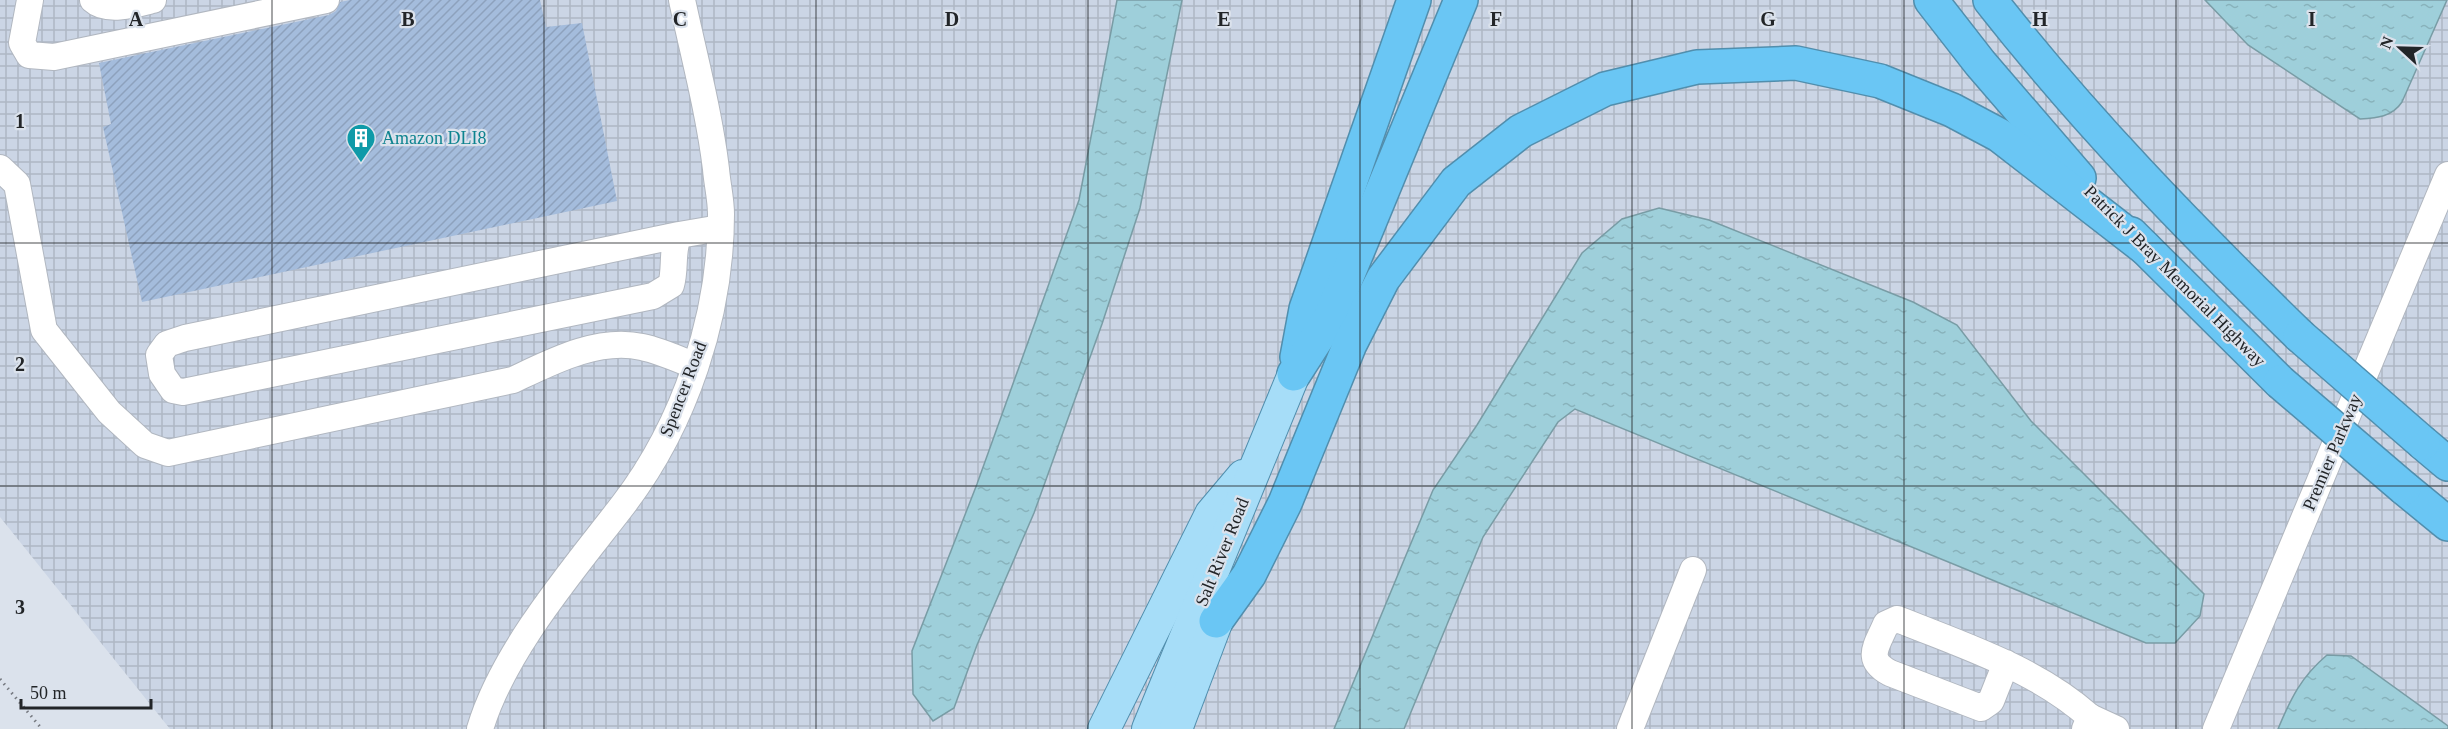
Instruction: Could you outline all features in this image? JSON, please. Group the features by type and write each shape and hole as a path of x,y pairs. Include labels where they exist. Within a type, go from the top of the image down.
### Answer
{"highway":[{"path":"1294,374 1306,309 1414,0"},
{"path":"1294,374 1330,318 1461,0"},
{"name":"Patrick J Bray Memorial Highway","path":"1931,0 2034,127 2145,248 2280,382 2448,524"},
{"path":"1990,0 2125,159 2210,248 2300,336 2448,464"},
{"path":"1216,621 1249,575 1285,503 1350,344 1383,279 1456,182 1521,131 1605,90 1697,68 1796,63 1880,81 1952,110 1999,135 2145,248"}],"main road":[{"name":"Salt River Road","path":"1148,729 1294,374"},
{"path":"1176,729 1244,544 1263,452"},
{"path":"1104,729 1211,514 1263,452"}],"street":[{"path":"30,0 22,43 29,56 54,57 326,0"},
{"path":"93,0 97,4 116,7 153,0"},
{"name":"Spencer Road","path":"480,729 513,655 633,492 652,461 671,428 695,366 715,288 721,212 711,132 682,0"},
{"path":"0,168 16,184 44,330 109,412 146,445 168,453 513,380 559,358 612,344 640,346 695,366"},
{"name":"Premier Parkway","path":"2216,729 2445,189"},
{"path":"679,235 675,242 675,274 671,285 653,296 183,392 173,390 162,375 159,355 167,344 184,338 679,235 720,228"},
{"path":"1630,729 1693,570"},
{"path":"2006,663 1991,701 1981,708 1878,667 1874,661 1874,654 1886,624 1897,620 2006,663 2070,699 2087,723 2116,729"}],"path":[{"path":"0,679 42,729"}],"shaded area":[{"path":"0,0 2448,0 2448,729 170,729 0,517"}],"water":[{"path":"1117,0 1182,0 1140,208 1102,324 1034,513 977,645 954,708 933,721 913,694 912,651 977,484 1079,200"},
{"path":"2205,0 2447,0 2402,102 2389,114 2360,119 2248,45"},
{"path":"1659,208 1709,220 1913,302 1957,325 2031,421 2204,594 2200,616 2175,643 2146,643 1575,409 1558,422 1483,537 1404,729 1334,729 1433,490 1477,425 1582,253 1622,219"},
{"path":"2327,655 2351,656 2448,726 2448,729 2278,729 2298,689 2310,671"}],"building":[{"name":"Amazon DLI8","path":"350,0 540,0 546,27 582,23 617,201 142,302 103,127 111,124 99,63 329,15 336,11 340,2"}],"place":[{"name":"Amazon DLI8","path":"361,164"}]}
